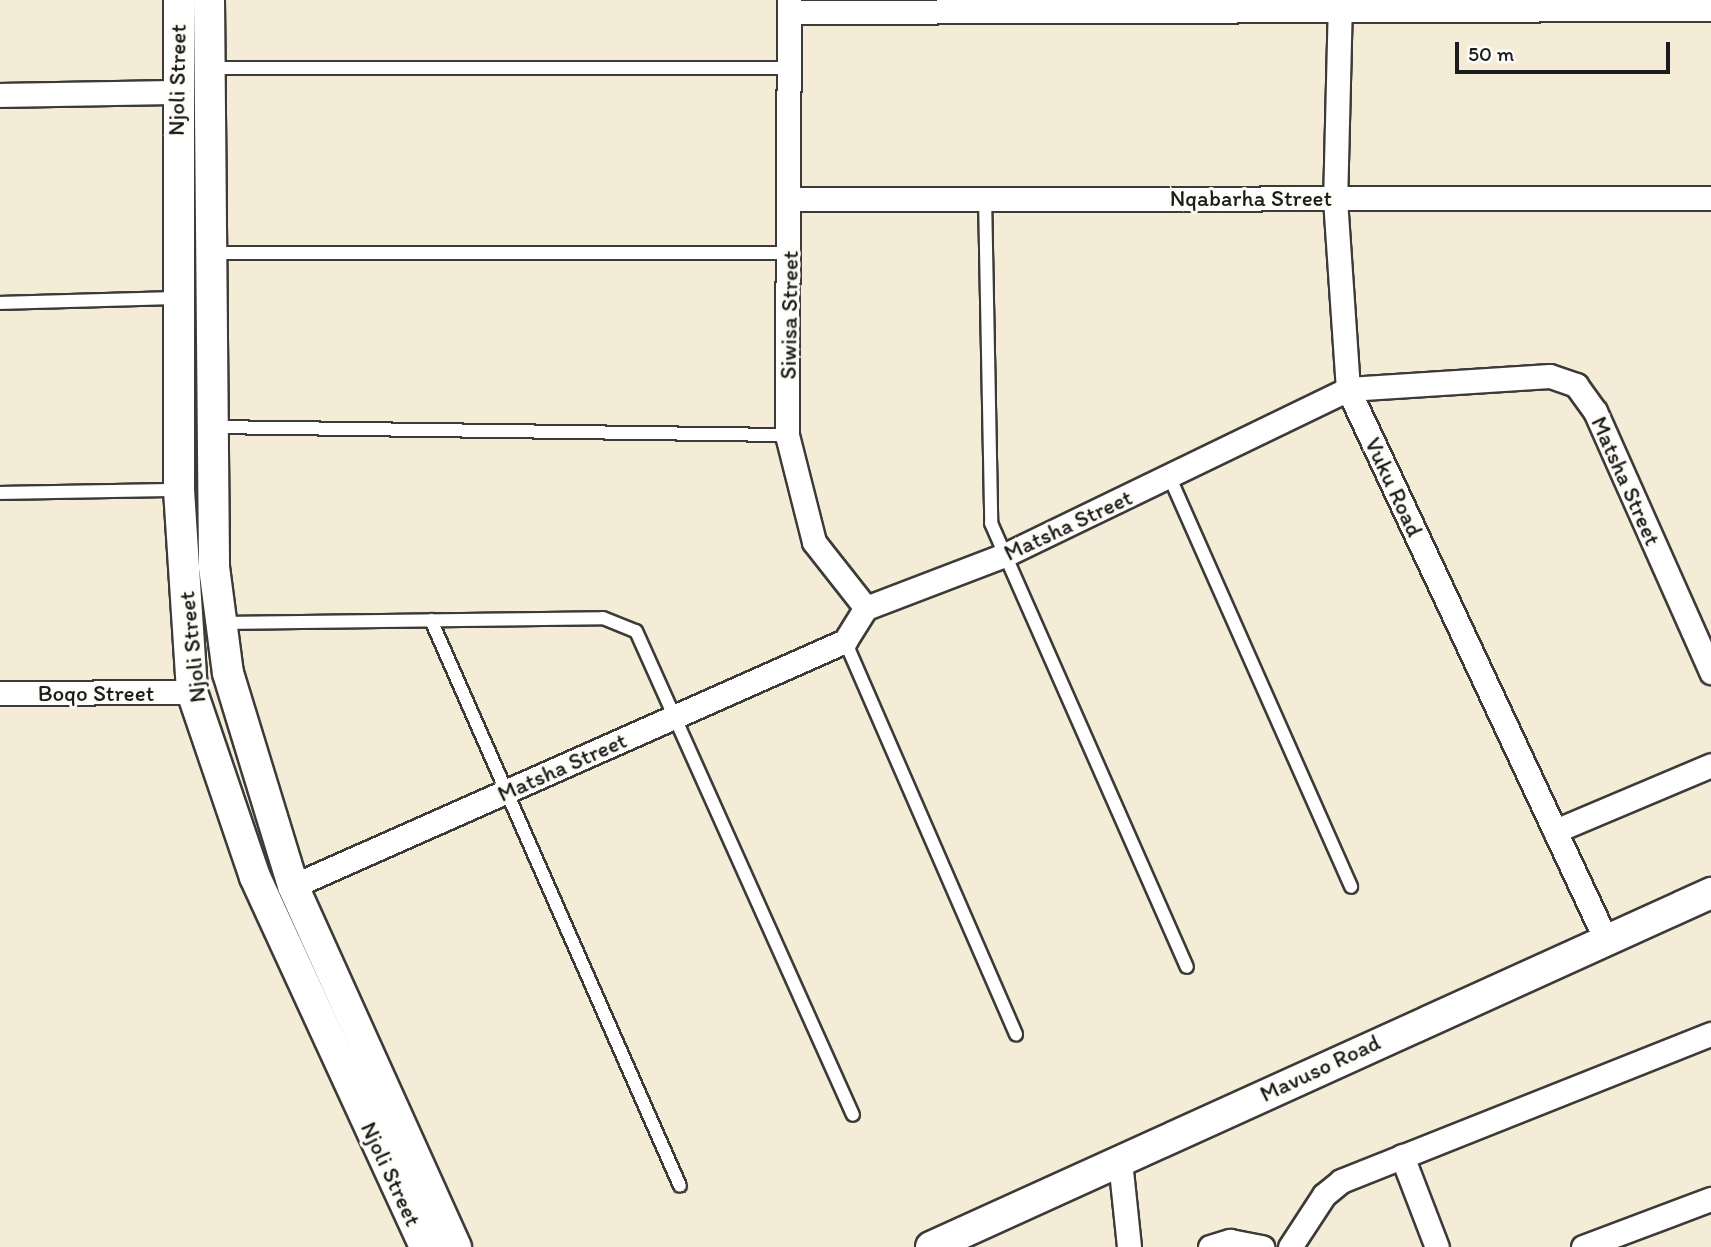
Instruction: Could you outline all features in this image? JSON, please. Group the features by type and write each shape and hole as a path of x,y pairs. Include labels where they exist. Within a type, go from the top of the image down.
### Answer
{"street":[{"name":"Njoli Street","path":"179,0 176,92 179,490 192,692 255,877 425,1247"},
{"name":"Njoli Street","path":"209,0 208,253 211,427 221,623 248,754 293,886 456,1247"},
{"path":"789,6 1711,9"},
{"name":"Siwisa Street","path":"789,6 785,68 791,199 787,435 814,542 866,608"},
{"name":"Vuku Road","path":"1340,6 1335,199 1348,389 1605,937"},
{"path":"0,94 176,92"},
{"name":"Nqabarha Street","path":"791,199 985,196 1710,202"},
{"name":"Matsha Street","path":"866,608 1005,555 1170,478 1348,389 1550,376 1576,385 1595,411 1711,672"},
{"path":"845,641 866,608"},
{"name":"Matsha Street","path":"293,886 845,641"},
{"name":"Boqo Street","path":"0,693 192,692"},
{"path":"1555,831 1711,765"},
{"name":"Mavuso Road","path":"949,1243 1605,937 1711,893"},
{"path":"1290,1247 1324,1195 1402,1156 1711,1034"},
{"path":"1402,1156 1437,1247"},
{"path":"1120,1161 1129,1247"},
{"path":"1583,1247 1711,1199"},
{"path":"1210,1247 1230,1241 1262,1247"}],"lane":[{"path":"208,68 785,68"},
{"path":"985,196 989,508 1005,555 1187,967"},
{"path":"208,253 789,253"},
{"path":"0,303 178,298"},
{"path":"211,427 787,435"},
{"path":"1170,478 1350,887"},
{"path":"0,493 179,490"},
{"path":"431,620 510,791 680,1186"},
{"path":"221,623 431,620 621,622 636,631 853,1115"},
{"path":"845,641 1016,1034"}]}
